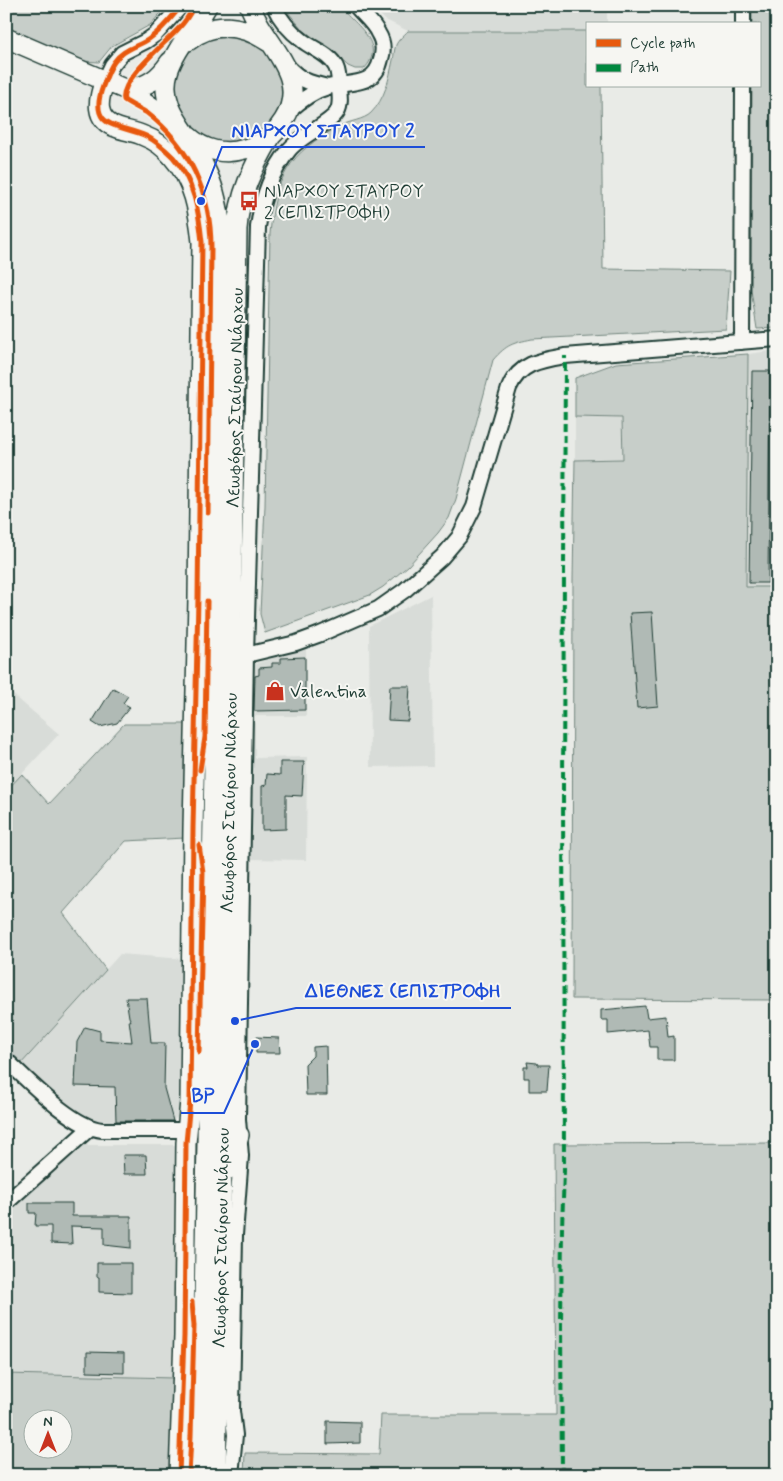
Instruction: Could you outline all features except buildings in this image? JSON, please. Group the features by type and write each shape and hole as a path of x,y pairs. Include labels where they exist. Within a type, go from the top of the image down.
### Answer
{"main road":[{"name":"Λεωφόρος Σταύρου Νιάρχου","path":"199,1475 202,1410 215,752 221,231 218,207 212,184 196,150 169,108 166,79 178,51 208,6"},
{"name":"Λεωφόρος Σταύρου Νιάρχου","path":"216,1467 235,464 237,228 247,182 270,138 282,124 289,111 292,87 285,64 256,20 250,6"},
{"name":"Λεωφόρος Σταύρου Νιάρχου","path":"178,51 201,32 228,27 248,30 270,43"},
{"path":"6,38 129,91 182,129"},
{"path":"129,91 154,81 178,51"},
{"path":"105,80 99,101 99,109 102,116 112,125 150,138 165,149 178,164 188,180 194,195 202,242 190,1101 186,1152 184,1328 179,1475"},
{"name":"Λεωφόρος Σταύρου Νιάρχου","path":"182,129 203,147 226,152 252,148 270,138"},
{"path":"192,862 201,843 205,780 215,752"},
{"path":"188,1130 207,1149"},
{"path":"222,1186 231,1164 239,1135"},
{"path":"216,1467 226,1441 232,1411"}],"street":[{"path":"105,80 112,66 122,53 156,34 181,6"},
{"path":"230,1475 235,1435 232,1411 235,1235 241,1156 238,1119 246,656 259,215 269,183 284,157 297,141 331,118 337,111 340,99 334,86 338,73 333,62 292,32 274,6"},
{"path":"285,64 304,81 312,84 334,86 357,83 372,75 377,69 382,56 382,41 377,30 356,6"},
{"path":"743,6 743,22"},
{"path":"289,111 306,97 334,86"},
{"path":"742,342 743,88"},
{"path":"246,656 296,643 378,609 405,590 442,557 459,537 470,517 479,495 507,393 520,370 542,361 565,356 777,339"},
{"path":"6,1060 70,1117 90,1128 102,1130 188,1130"},
{"path":"6,1203 90,1128"}],"shaded area":[{"path":"6,6 167,6 150,25 112,46 99,62 81,61 6,30"},
{"path":"283,6 340,6 360,27 371,43 370,60 364,69 355,69 348,66 302,29"},
{"path":"373,6 607,6 607,22 586,22 586,31 408,31 384,19"},
{"path":"752,6 777,6 777,328 757,329 751,290 752,88 760,88 760,22 752,22"},
{"path":"408,31 586,31 586,88 601,88 603,269 730,271 726,329 532,339 506,347 493,360 456,499 449,518 438,533 408,566 383,587 370,595 265,633 260,614 265,506 270,234 272,214 281,182 287,169 296,157 322,136 340,126 368,115 376,107 386,88 396,45"},
{"path":"228,36 249,40 266,52 278,69 282,90 278,111 266,128 249,140 228,144 207,140 190,128 178,111 174,90 178,69 190,52 207,40"},
{"path":"777,350 777,587 746,587 748,354"},
{"path":"748,354 746,587 777,587 777,1000 572,999 575,460 623,459 622,418 575,417 575,378 616,363"},
{"path":"575,417 622,418 623,459 575,460"},
{"path":"431,595 433,766 370,767 369,626"},
{"path":"306,647 306,716 255,716 255,758 307,757 306,860 251,859 255,664"},
{"path":"10,692 59,734 6,791 6,695"},
{"path":"124,724 186,724 185,838 126,841 63,913 106,970 20,1065 6,1053 6,791 22,774 49,804"},
{"path":"120,954 183,959 179,1115 173,1121 98,1121 88,1119 69,1109 20,1065"},
{"path":"777,1143 777,1475 244,1475 245,1453 379,1454 381,1415 556,1415 554,1144"},
{"path":"79,1145 179,1145 174,1378 6,1374 6,1212"},
{"path":"6,1374 174,1378 171,1475 6,1475"}],"marked path":[{"path":"562,1475 565,356"}],"cycle path":[{"path":"179,1475 184,1336 186,1143 190,1101 202,242 191,186 180,166 167,151 150,138 108,123 102,118 99,110 99,100 112,65 118,58 126,51 154,35 181,6"},
{"path":"194,6 181,26 136,72 124,92 124,100 147,113 175,140 195,172 207,208 211,247 208,513"},
{"path":"200,770 205,737 207,601"},
{"path":"199,845 203,872 199,1052"},
{"path":"189,1475 194,1326 192,1302"}],"place":[{"name":"ΝΙΑΡΧΟΥ ΣΤΑΥΡΟΥ 2","path":"201,201"},
{"name":"ΝΙΑΡΧΟΥ ΣΤΑΥΡΟΥ 2 (ΕΠΙΣΤΡΟΦΗ)","path":"249,201"},
{"name":"Valentina","path":"275,691"},
{"name":"ΔΙΕΘΝΕΣ (ΕΠΙΣΤΡΟΦΗ","path":"235,1021"},
{"name":"BP","path":"255,1044"}]}
